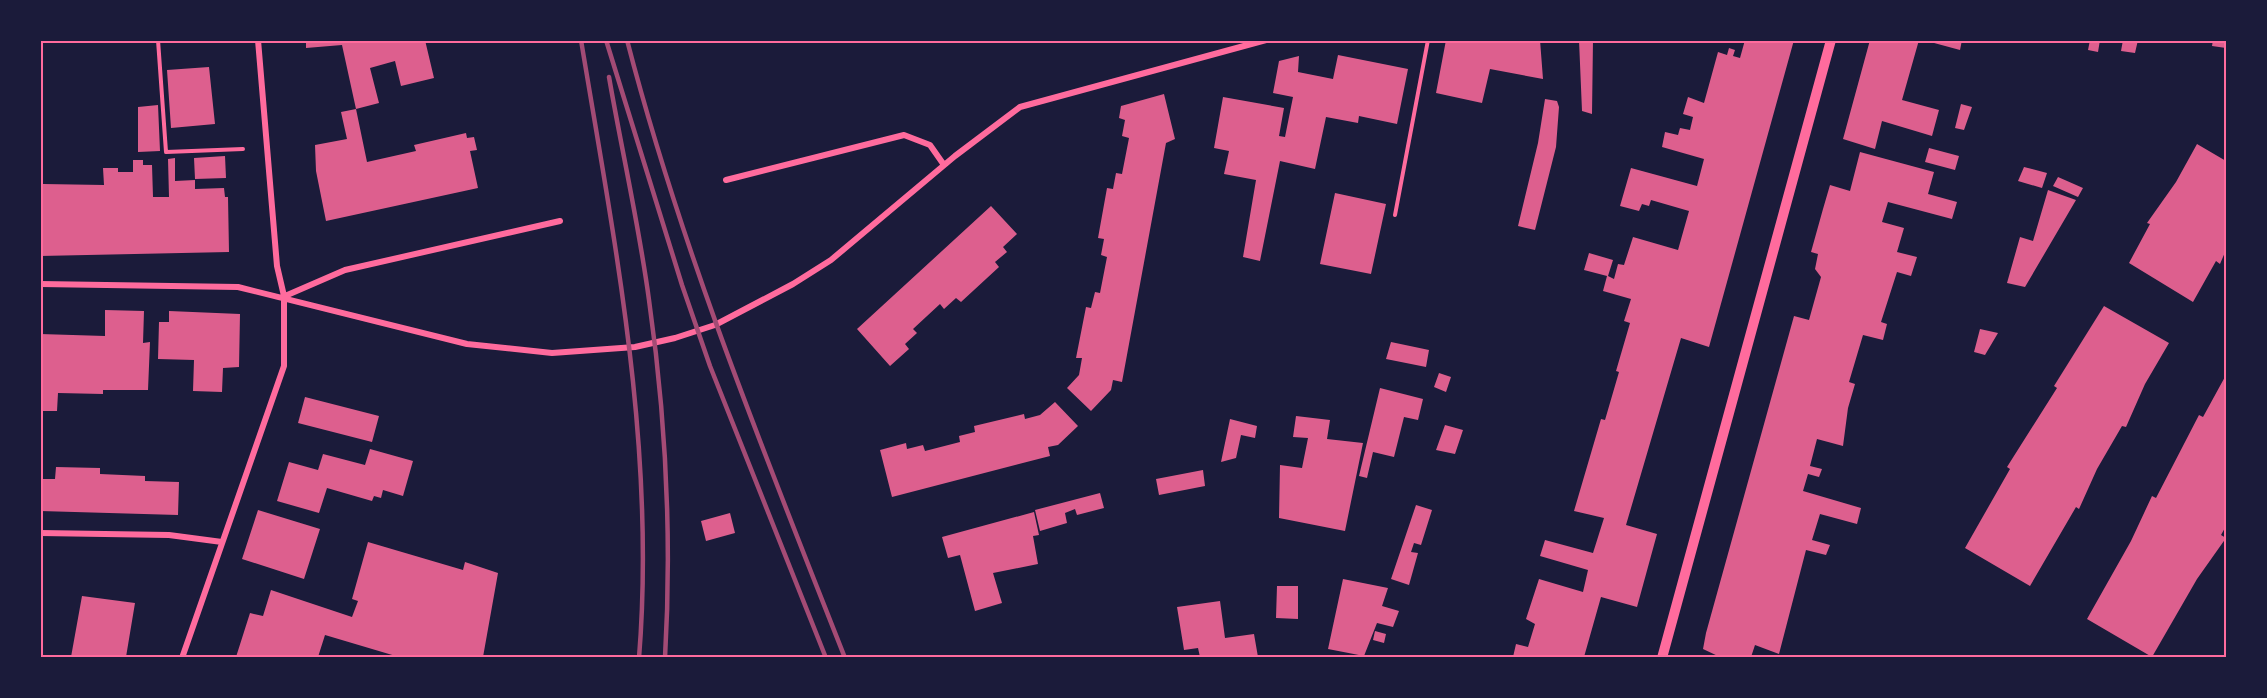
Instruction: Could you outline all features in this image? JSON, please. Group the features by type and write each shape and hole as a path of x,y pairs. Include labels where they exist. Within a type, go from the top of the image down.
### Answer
{"street":[{"path":"182,657 284,366 284,296 277,266 258,40"},
{"path":"40,284 238,287 284,296 477,346 552,353 635,346 675,338 715,325 793,284 831,260 944,165 1020,107 1266,40"},
{"path":"1662,657 1831,40"},
{"path":"726,180 904,135 930,145 944,165"},
{"path":"284,296 345,270 560,221"},
{"path":"40,533 170,535 222,542"}],"path":[{"path":"158,40 166,152 268,148"},
{"path":"1395,215 1428,40"}],"building":[{"path":"306,40 425,40 434,78 401,86 395,61 370,68 379,103 356,109 342,45 306,48"},
{"path":"1446,40 1540,40 1543,79 1490,69 1482,103 1436,93"},
{"path":"1579,40 1593,40 1592,114 1582,111"},
{"path":"1745,40 1794,40 1709,347 1681,338 1626,525 1657,534 1637,607 1601,597 1584,657 1513,657 1516,644 1528,647 1535,624 1526,619 1539,579 1583,592 1588,570 1540,556 1545,540 1593,553 1604,518 1574,511 1601,419 1605,420 1619,372 1616,371 1630,323 1624,321 1631,299 1603,291 1607,276 1584,270 1589,253 1613,260 1608,276 1614,279 1618,264 1624,265 1633,237 1678,250 1689,211 1651,200 1649,206 1642,204 1639,211 1620,206 1631,168 1697,186 1704,159 1662,147 1665,132 1678,135 1680,128 1690,130 1693,117 1683,114 1688,97 1704,103 1718,52 1727,55 1729,48 1735,50 1733,56 1740,58"},
{"path":"1870,40 1919,40 1902,100 1939,110 1932,136 1882,121 1875,149 1843,139"},
{"path":"1923,40 1962,40 1960,50"},
{"path":"2090,40 2100,40 2098,52 2088,50"},
{"path":"2123,40 2138,40 2135,53 2121,51"},
{"path":"2213,40 2226,40 2226,48 2212,46"},
{"path":"1338,55 1408,69 1397,124 1359,116 1358,123 1326,117 1315,169 1280,161 1260,261 1243,257 1256,180 1224,174 1229,151 1214,148 1223,97 1284,108 1279,136 1285,137 1293,97 1273,93 1279,61 1299,56 1298,72 1333,79"},
{"path":"209,67 215,124 171,128 167,70"},
{"path":"1164,94 1175,139 1166,143 1122,382 1113,380 1111,390 1091,411 1067,388 1079,375 1082,358 1076,358 1086,307 1091,308 1095,292 1100,293 1107,257 1101,255 1104,239 1098,238 1107,188 1113,189 1116,173 1122,174 1129,138 1122,136 1125,120 1119,118 1121,106"},
{"path":"1545,99 1557,101 1559,107 1556,147 1535,230 1518,226 1538,143"},
{"path":"1961,104 1972,107 1964,130 1955,128"},
{"path":"158,105 160,151 138,152 138,107"},
{"path":"356,109 367,162 416,151 414,145 466,133 467,138 474,137 477,150 470,151 478,188 326,221 316,171 315,145 347,139 341,112"},
{"path":"2197,144 2226,161 2226,250 2220,264 2216,261 2193,302 2129,263 2150,224 2147,223 2176,182"},
{"path":"1929,148 1959,156 1955,170 1925,162"},
{"path":"1860,152 1934,172 1928,194 1957,202 1952,219 1888,202 1882,222 1904,228 1897,252 1917,257 1911,276 1897,272 1881,322 1887,324 1883,340 1863,335 1849,382 1855,384 1848,408 1843,446 1817,439 1810,466 1822,469 1819,477 1808,474 1803,491 1861,508 1857,524 1820,514 1812,540 1830,545 1826,555 1806,550 1779,654 1755,645 1751,657 1720,657 1703,649 1706,633 1794,316 1809,320 1821,277 1815,269 1818,254 1811,252 1830,185 1850,191"},
{"path":"225,156 226,178 195,179 194,158"},
{"path":"175,158 175,181 195,180 195,189 224,188 225,197 228,197 229,252 40,256 40,178 43,178 43,184 104,185 103,168 118,168 118,172 133,172 133,160 143,160 143,165 152,165 153,197 169,197 168,159"},
{"path":"2024,167 2047,173 2042,188 2018,181"},
{"path":"2058,177 2083,188 2078,197 2053,186"},
{"path":"2048,190 2076,200 2025,287 2007,283 2020,237 2033,241"},
{"path":"1335,193 1386,204 1371,274 1320,264"},
{"path":"991,206 1017,234 1003,247 1007,252 995,262 999,267 961,302 956,298 944,309 940,304 913,329 917,333 905,344 909,349 890,366 857,329"},
{"path":"2104,306 2169,343 2145,384 2126,427 2122,426 2097,469 2079,509 2076,507 2030,586 1965,548 2010,469 2007,467 2057,388 2054,386"},
{"path":"105,310 144,311 143,343 150,342 148,390 103,390 103,394 58,393 57,411 40,411 40,334 105,336"},
{"path":"169,311 240,314 239,367 223,368 222,392 193,391 194,360 158,359 159,322 169,322"},
{"path":"1980,329 1998,333 1985,355 1974,352"},
{"path":"1391,342 1429,350 1426,367 1386,359"},
{"path":"1439,373 1451,377 1446,392 1434,387"},
{"path":"2226,375 2226,526 2221,535 2226,538 2197,579 2152,657 2087,619 2131,541 2152,496 2156,498 2199,415 2203,417"},
{"path":"1380,388 1423,399 1418,420 1404,417 1394,457 1373,452 1367,478 1359,476"},
{"path":"305,397 379,416 372,442 298,423"},
{"path":"1055,402 1078,426 1058,445 1048,447 1050,456 892,497 880,450 906,443 907,449 923,445 925,451 960,442 959,436 975,432 974,426 1024,414 1025,419 1040,415"},
{"path":"1296,416 1330,420 1327,439 1363,443 1345,531 1279,518 1280,465 1302,468 1308,438 1293,437"},
{"path":"1230,419 1257,426 1255,438 1241,435 1236,458 1221,462"},
{"path":"1445,425 1463,430 1455,454 1436,450"},
{"path":"370,449 413,461 403,496 383,490 381,498 374,496 372,501 327,488 319,513 277,501 289,462 318,470 323,454 365,465"},
{"path":"56,467 100,468 100,474 145,476 145,481 179,482 178,515 40,511 40,479 55,479"},
{"path":"1203,470 1205,486 1159,495 1156,479"},
{"path":"1100,493 1104,508 1077,515 1075,509 1065,513 1067,523 1040,531 1035,510"},
{"path":"1416,505 1432,510 1421,545 1414,543 1411,552 1418,553 1409,585 1391,579"},
{"path":"258,510 320,529 304,579 242,559"},
{"path":"1034,512 1039,535 1033,536 1038,564 993,573 1002,603 975,611 960,555 948,558 942,537"},
{"path":"730,513 735,533 706,541 701,521"},
{"path":"368,542 463,570 465,562 498,573 483,657 399,657 325,635 318,657 236,657 250,613 263,616 271,590 352,617 358,601 352,599"},
{"path":"1343,579 1388,588 1382,606 1399,611 1393,627 1377,623 1364,656 1328,649"},
{"path":"1277,586 1298,586 1298,619 1276,618"},
{"path":"82,596 135,603 126,657 71,657"},
{"path":"1220,601 1225,638 1254,634 1258,657 1200,657 1198,648 1184,650 1177,607"},
{"path":"1375,631 1386,634 1384,643 1373,640"}],"railway":[{"path":"581,40 619,271 637,425 642,502 643,580 639,658"},
{"path":"606,40 682,285 710,366 826,658"},
{"path":"627,40 649,119 699,275 755,429 845,658"},
{"path":"609,77 645,272 660,389 666,479 668,568 665,658"}]}
